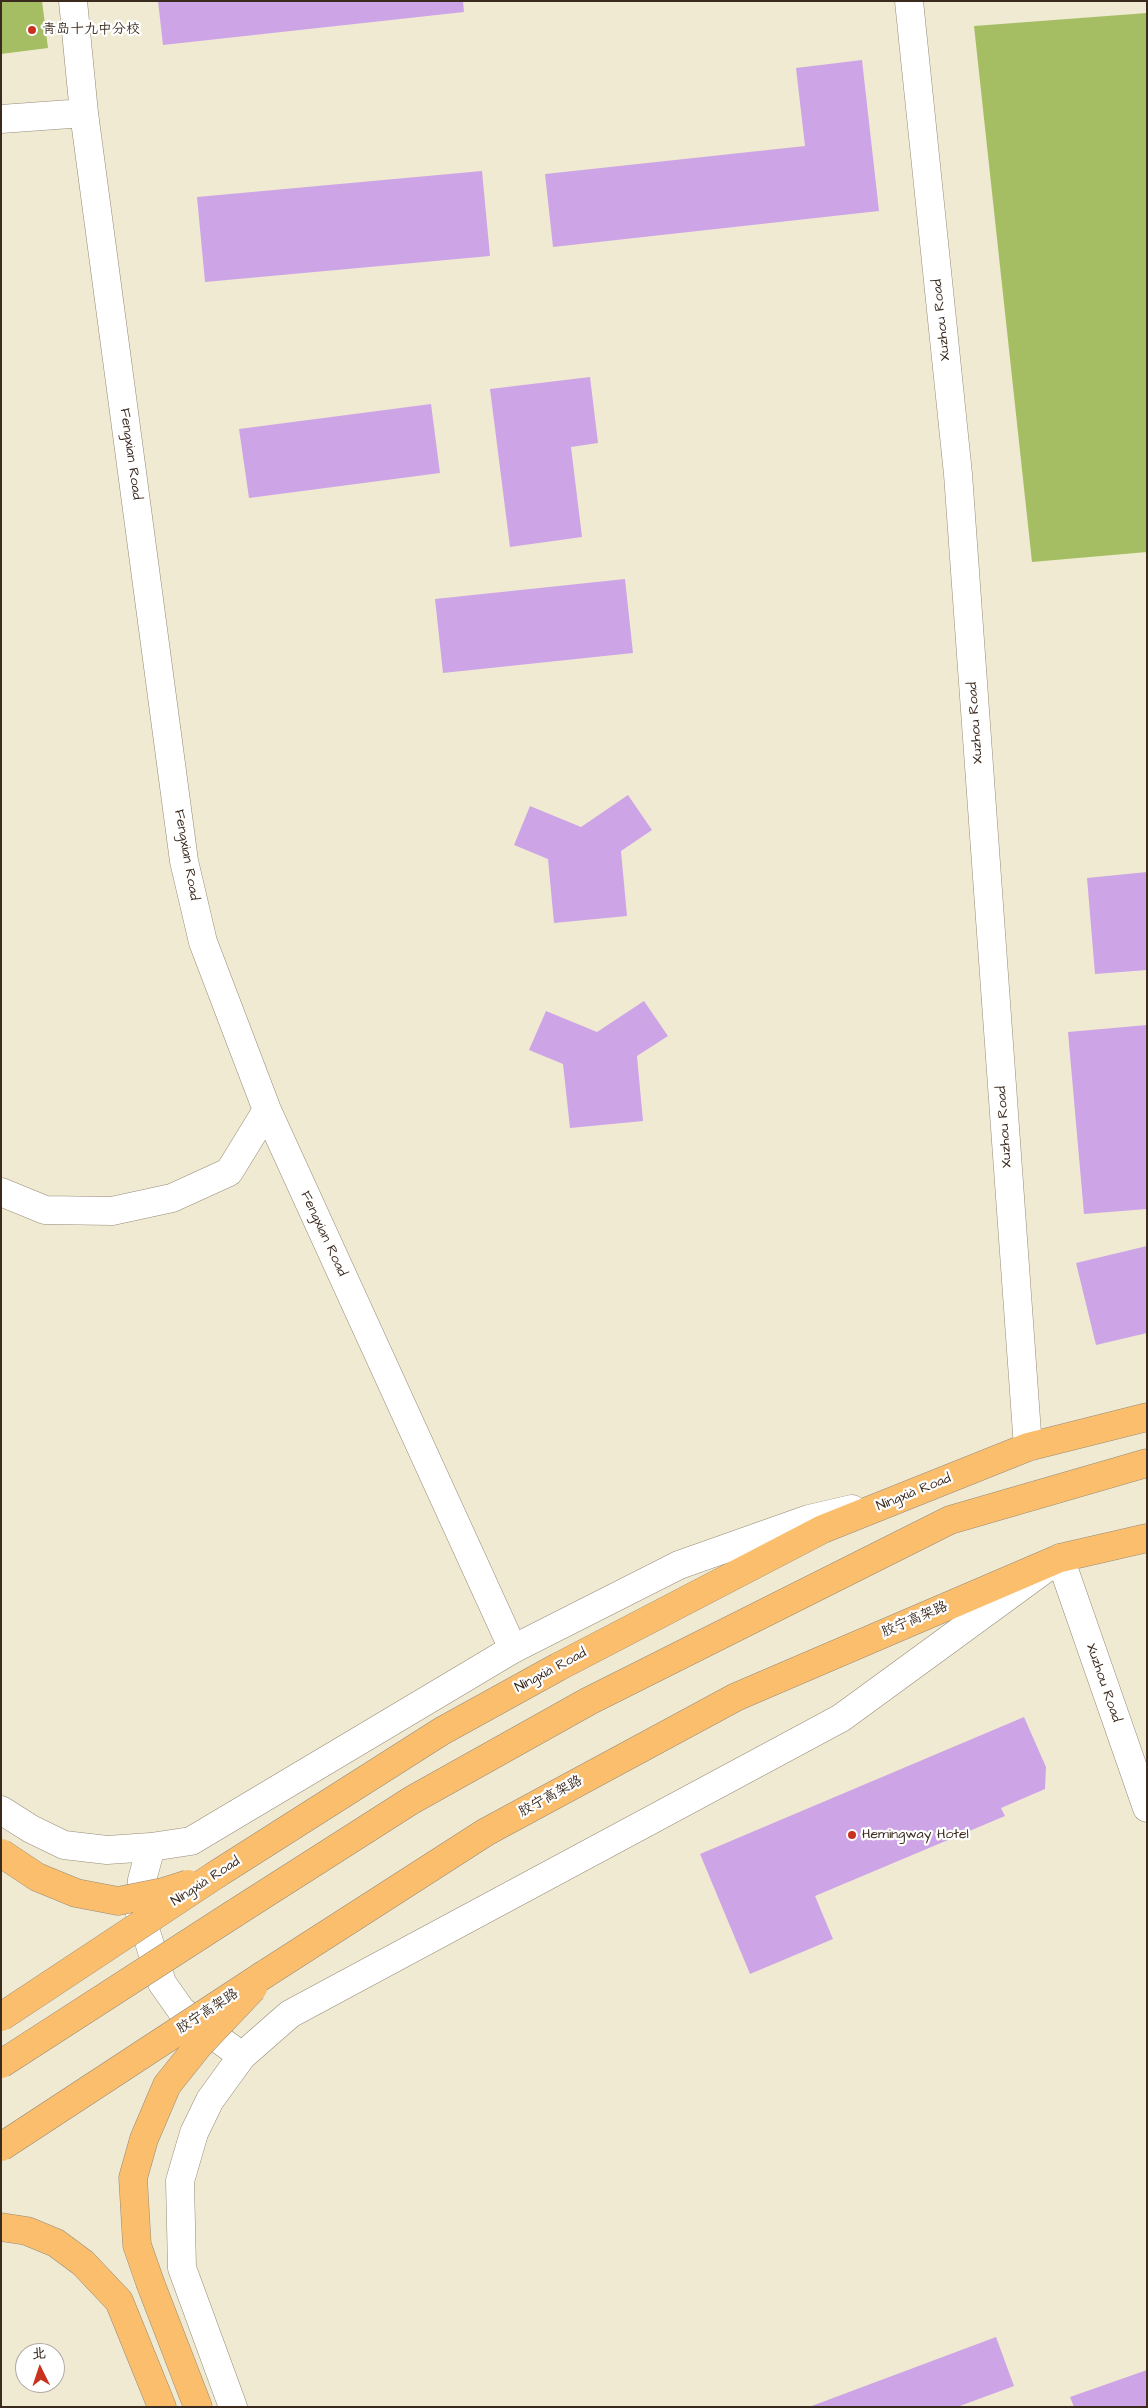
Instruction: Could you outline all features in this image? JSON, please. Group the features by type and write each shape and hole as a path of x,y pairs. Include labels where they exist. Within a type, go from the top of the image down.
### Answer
{"main road":[{"name":"Níngxià Road","path":"1,2017 217,1874 442,1731 558,1667 822,1530 1028,1447 1147,1417"},
{"path":"1,2064 412,1800 589,1701 950,1520 1147,1463"},
{"name":"胶宁高架路","path":"1,2147 486,1832 671,1730 736,1697 1060,1558 1147,1538"},
{"path":"1,1852 37,1877 76,1894 118,1901 163,1892 217,1874"},
{"path":"198,2407 137,2245 134,2178 144,2140 167,2085 199,2045 265,1974"},
{"path":"1,2226 27,2231 56,2243 83,2263 119,2301 162,2407"}],"street":[{"name":"Fengxian Road","path":"74,1 84,112 184,861 203,942 267,1110 513,1649"},
{"name":"Xuzhou Road","path":"909,1 958,474 1028,1447"},
{"path":"1,119 84,112"},
{"path":"1,1192 45,1210 112,1211 172,1198 229,1172 267,1110"},
{"path":"1,1810 31,1829 64,1845 107,1850 151,1847 190,1841 513,1649 678,1565 808,1519 897,1499"},
{"path":"233,2407 182,2268 180,2181 194,2133 210,2100 242,2056 290,2014 841,1718 1060,1558"},
{"name":"Xuzhou Road","path":"1060,1558 1147,1808"},
{"path":"151,1847 142,1880 139,1910 162,1983 181,2010 198,2025 242,2056"}],"green space":[{"path":"1,1 42,1 48,48 1,54"},
{"path":"1147,13 1147,552 1032,562 974,26"}],"building":[{"path":"158,1 463,1 464,12 163,45"},
{"path":"862,60 879,211 553,247 545,174 805,146 796,68"},
{"path":"482,171 490,256 205,282 197,197"},
{"path":"590,377 598,443 571,447 582,537 510,547 490,389"},
{"path":"431,404 440,473 249,498 239,429"},
{"path":"625,579 633,653 443,673 435,599"},
{"path":"628,795 652,830 621,851 627,916 554,923 548,859 514,845 530,806 581,827"},
{"path":"1147,872 1147,970 1095,974 1087,878"},
{"path":"644,1001 668,1036 637,1056 643,1121 570,1128 563,1064 529,1050 546,1011 597,1032"},
{"path":"1147,1025 1147,1209 1084,1214 1068,1032"},
{"path":"1147,1246 1147,1333 1096,1345 1076,1263"},
{"name":"Hemingway Hotel","path":"1024,1717 1046,1767 1045,1789 1001,1808 1005,1816 815,1896 833,1939 750,1974 700,1854"},
{"path":"996,2337 1014,2386 957,2407 809,2407"},
{"path":"1147,2370 1147,2407 1074,2407 1070,2397"}],"place":[{"name":"青岛十九中分校","path":"32,30"},
{"name":"Hemingway Hotel","path":"852,1835"}]}
